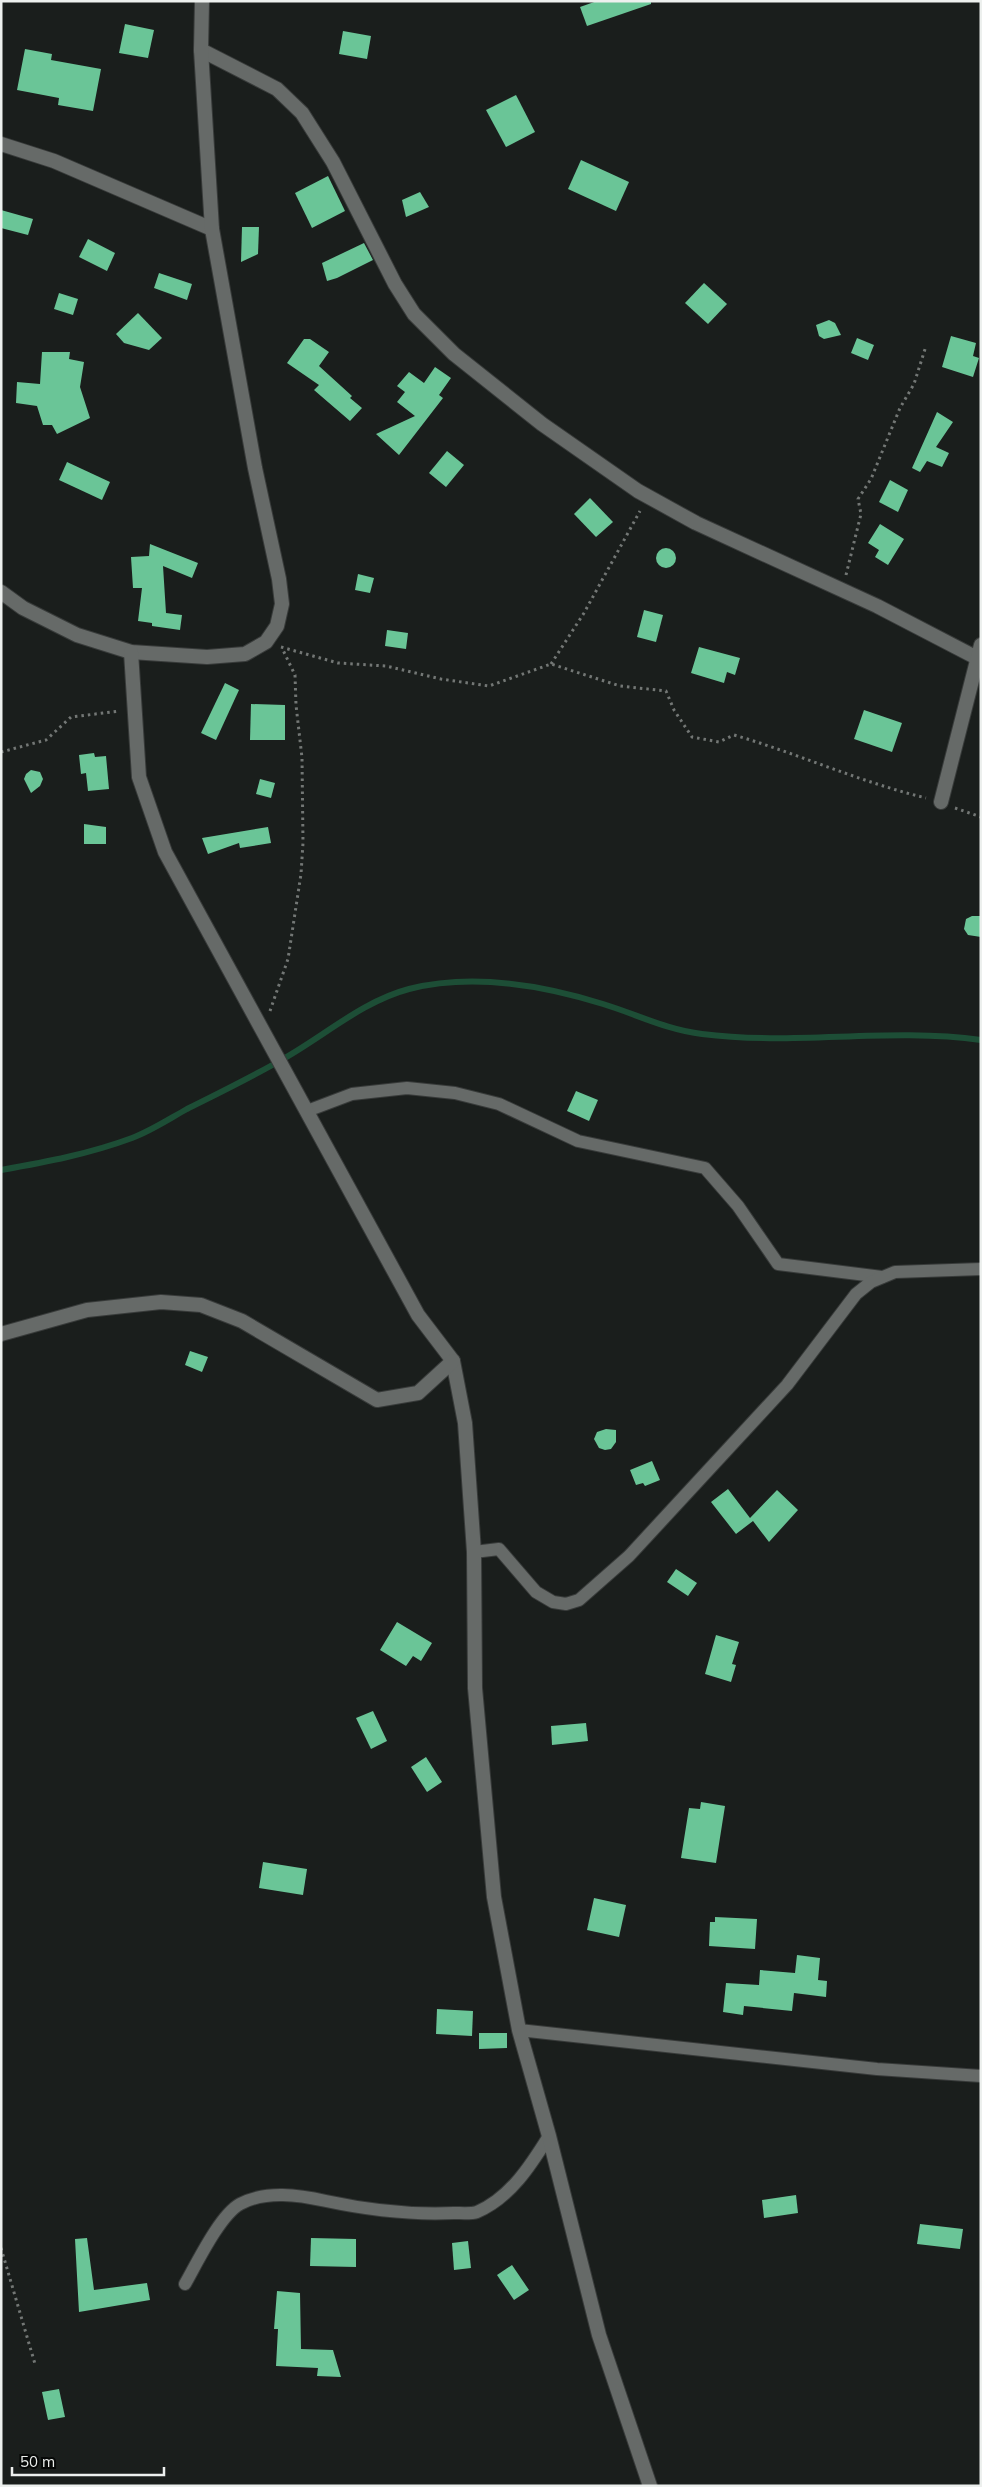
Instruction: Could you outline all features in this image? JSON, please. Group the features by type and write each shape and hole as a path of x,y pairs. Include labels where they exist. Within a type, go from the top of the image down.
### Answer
{"street":[{"path":"1,592 23,608 77,635 131,652 207,657 245,654 266,642 277,626 280,611 280,579 255,468 212,229 201,50 202,1"},
{"path":"201,50 277,90 302,113 333,162 414,314 454,354 542,424 648,497 696,524 979,654 941,802"},
{"path":"1,144 54,161 212,229"},
{"path":"131,652 139,777 164,852 418,1315 453,1361 465,1423 474,1552 475,1688 494,1897 519,2030 549,2136 598,2334 650,2486"},
{"path":"1,1334 87,1310 161,1302 201,1306 242,1321 377,1400 418,1393 453,1361"}],"lane":[{"path":"307,1111 352,1094 407,1088 455,1092 499,1104 578,1141 705,1168 738,1206 778,1264 882,1277"},
{"path":"474,1552 499,1549 536,1592 553,1602 566,1604 579,1600 630,1556 787,1385 856,1294 871,1282 895,1272 981,1269"},
{"path":"519,2030 877,2069 981,2076"},
{"path":"185,2284 220,2223 240,2204 270,2195 298,2195 368,2210 442,2214 476,2212 503,2195 521,2177 549,2136"}],"path":[{"path":"845,591 851,550 861,514 858,499 872,479 900,408 914,384 926,346"},
{"path":"266,642 338,663 386,666 441,679 490,686 551,664 584,613 612,558 648,497"},
{"path":"262,1028 272,1009 288,959 302,866 302,758 296,705 296,675 282,648"},
{"path":"551,664 620,686 666,691 674,710 692,737 719,742 734,735 780,748 878,786 941,802 981,817"},
{"path":"1,752 46,740 71,717 135,710"},
{"path":"1,2248 35,2364"}],"building":[{"path":"597,1 651,1 651,4 587,26 580,7"},
{"path":"125,24 154,30 148,58 119,53"},
{"path":"343,31 371,36 367,59 339,54"},
{"path":"25,49 52,54 51,60 101,69 93,111 58,105 59,98 17,90"},
{"path":"516,95 535,132 506,147 486,110"},
{"path":"581,160 629,182 616,211 568,189"},
{"path":"328,176 345,211 312,228 295,193"},
{"path":"420,192 429,207 406,217 402,200"},
{"path":"1,210 33,219 28,235 1,228"},
{"path":"242,227 259,227 258,254 241,262"},
{"path":"88,239 115,253 107,271 79,257"},
{"path":"364,243 373,260 327,281 322,263"},
{"path":"159,273 192,284 187,300 154,288"},
{"path":"704,283 727,304 708,324 685,303"},
{"path":"59,293 78,299 73,315 54,309"},
{"path":"138,313 162,338 149,350 124,343 116,334"},
{"path":"829,320 835,323 841,335 824,339 819,336 816,325"},
{"path":"951,336 976,343 973,356 979,358 973,377 942,367"},
{"path":"857,338 874,345 868,360 851,353"},
{"path":"304,339 310,339 329,352 319,366 352,396 350,398 362,408 350,421 314,390 319,385 287,363"},
{"path":"42,352 70,352 69,359 84,362 80,387 90,418 57,434 52,425 43,425 37,406 16,403 17,382 40,384"},
{"path":"435,367 451,378 439,395 443,398 399,455 376,434 415,416 397,402 405,392 397,386 409,372 424,383"},
{"path":"937,412 953,422 936,447 949,453 942,467 927,461 920,472 912,468"},
{"path":"447,451 464,465 446,487 429,473"},
{"path":"67,462 110,482 102,500 59,480"},
{"path":"890,480 908,490 898,512 879,502"},
{"path":"590,498 613,522 596,537 574,514"},
{"path":"880,524 904,539 888,565 875,557 879,550 868,543"},
{"path":"150,544 198,563 192,578 163,566 166,613 182,615 180,630 152,626 152,623 138,621 142,588 133,588 131,557 149,556"},
{"path":"662,548 670,548 676,554 676,562 670,568 662,568 656,562 656,554"},
{"path":"358,574 374,578 370,593 355,590"},
{"path":"644,610 663,615 656,642 637,637"},
{"path":"387,630 408,633 406,649 385,646"},
{"path":"699,647 740,658 735,675 727,672 724,683 691,673"},
{"path":"225,683 239,690 216,740 201,733"},
{"path":"251,704 285,705 285,740 250,740"},
{"path":"864,710 902,723 892,752 854,739"},
{"path":"94,753 95,757 106,756 109,789 88,791 86,773 81,774 79,755"},
{"path":"31,770 40,772 43,779 40,786 31,793 24,779"},
{"path":"260,779 275,783 271,798 256,794"},
{"path":"84,824 106,827 106,844 84,844"},
{"path":"268,827 271,843 240,848 239,843 208,854 202,838"},
{"path":"972,916 981,916 981,937 968,935 964,929 966,919"},
{"path":"576,1091 598,1100 589,1121 567,1111"},
{"path":"190,1351 208,1357 202,1372 185,1365"},
{"path":"606,1429 616,1430 616,1442 611,1449 605,1450 599,1448 594,1439 597,1432"},
{"path":"652,1461 660,1480 645,1486 643,1483 636,1485 630,1470"},
{"path":"728,1489 750,1518 777,1490 798,1510 769,1542 753,1521 736,1534 711,1502"},
{"path":"676,1569 697,1583 688,1596 667,1582"},
{"path":"397,1622 432,1643 421,1661 413,1656 406,1666 380,1650"},
{"path":"716,1635 739,1642 732,1664 736,1665 731,1682 705,1674"},
{"path":"373,1711 387,1741 371,1749 356,1718"},
{"path":"586,1723 588,1741 552,1745 551,1726"},
{"path":"426,1757 442,1782 427,1792 411,1767"},
{"path":"701,1802 725,1806 716,1863 681,1858 689,1808 700,1809"},
{"path":"263,1862 307,1869 303,1895 259,1888"},
{"path":"594,1898 626,1905 619,1937 587,1930"},
{"path":"715,1917 757,1919 755,1949 709,1946 710,1922 715,1922"},
{"path":"797,1955 820,1958 818,1980 827,1981 826,1997 794,1993 792,2011 744,2006 743,2015 723,2012 726,1983 759,1985 760,1970 795,1973"},
{"path":"437,2009 473,2011 472,2036 436,2034"},
{"path":"479,2033 507,2033 507,2048 479,2049"},
{"path":"796,2195 798,2213 764,2218 762,2200"},
{"path":"920,2224 963,2229 960,2249 917,2244"},
{"path":"87,2238 94,2290 147,2283 150,2300 79,2312 75,2239"},
{"path":"311,2238 356,2239 356,2267 310,2266"},
{"path":"468,2241 471,2268 454,2270 452,2243"},
{"path":"512,2265 529,2290 514,2300 497,2275"},
{"path":"277,2291 300,2293 301,2349 333,2350 341,2377 317,2376 318,2368 276,2366 278,2329 274,2329"},
{"path":"59,2389 65,2417 48,2420 42,2392"}],"waterway":[{"path":"1,1170 84,1153 139,1135 271,1066 360,1010 392,995 433,984 457,982 507,983 556,991 615,1008 664,1025 702,1034 771,1038 911,1035 981,1040"}]}
